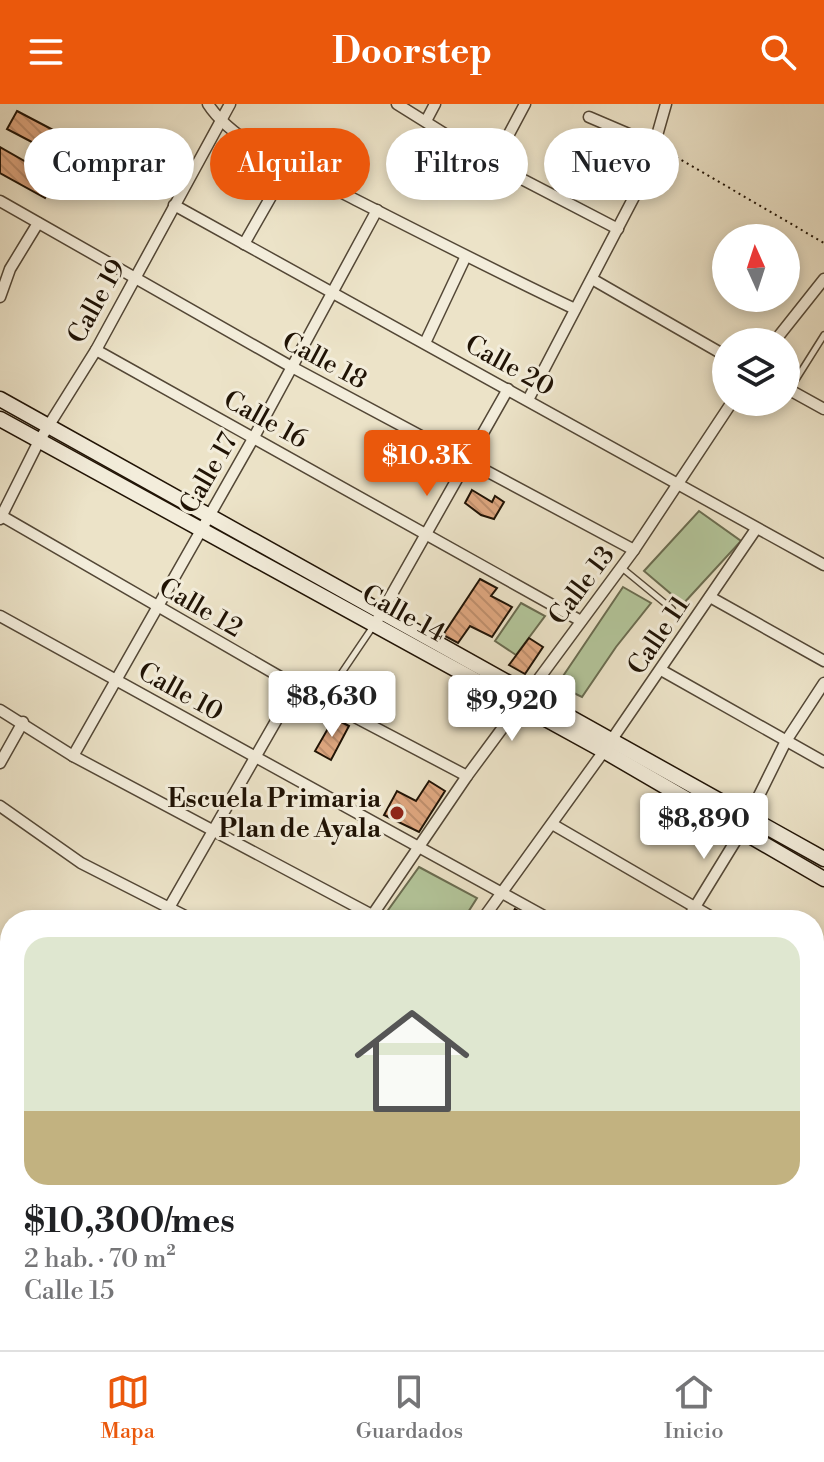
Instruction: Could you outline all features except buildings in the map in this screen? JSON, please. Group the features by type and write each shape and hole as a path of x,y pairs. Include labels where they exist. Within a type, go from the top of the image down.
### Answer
{"main road":[{"name":"Calle 14","path":"0,399 204,523"},
{"name":"Calle 14","path":"0,419 204,523 523,699 749,816 824,859"},
{"name":"Calle 14","path":"608,745 741,832 824,879"}],"street":[{"path":"208,104 219,121 230,128"},
{"name":"Calle 19","path":"0,517 39,441 96,350 230,104"},
{"path":"397,104 437,128"},
{"path":"426,121 435,104"},
{"path":"512,128 525,104"},
{"path":"661,128 666,104"},
{"path":"589,117 615,128"},
{"path":"528,182 618,229"},
{"path":"244,244 269,200"},
{"path":"357,200 465,258 575,309"},
{"path":"528,400 632,200"},
{"name":"Calle 18","path":"0,201 290,366 634,550"},
{"name":"Calle 20","path":"174,205 824,565"},
{"name":"Calle 17","path":"73,756 254,437 377,210"},
{"path":"0,296 10,269 38,223"},
{"path":"425,343 465,258"},
{"path":"592,279 712,348"},
{"path":"785,328 824,279"},
{"name":"Calle 16","path":"96,350 581,621"},
{"path":"379,618 508,389"},
{"path":"800,396 824,409"},
{"path":"634,550 723,416"},
{"name":"Calle 12","path":"0,517 296,686 467,776"},
{"name":"Calle 11","path":"490,910 661,670 756,529"},
{"name":"Calle 13","path":"376,910 467,776 634,550"},
{"path":"710,597 824,661"},
{"name":"Calle 10","path":"0,616 534,910"},
{"path":"661,670 824,762"},
{"path":"695,908 741,832 786,741 824,683"},
{"path":"167,910 296,686"},
{"path":"0,710 73,756 356,910"},
{"path":"0,763 23,722"},
{"path":"0,806 81,863 174,910"},
{"path":"552,824 699,910"}],"lane":[{"path":"800,371 824,335"},
{"path":"622,567 672,609"},
{"path":"324,699 379,618"}],"path":[{"path":"679,159 824,243"}],"green space":[{"path":"699,511 741,541 683,604 644,571"},
{"path":"623,587 651,603 582,697 557,685"},
{"path":"521,603 545,616 516,655 495,641"},
{"path":"419,867 477,898 469,910 388,910"}],"place":[{"name":"Escuela Primaria Plan de Ayala","path":"397,813"}]}
